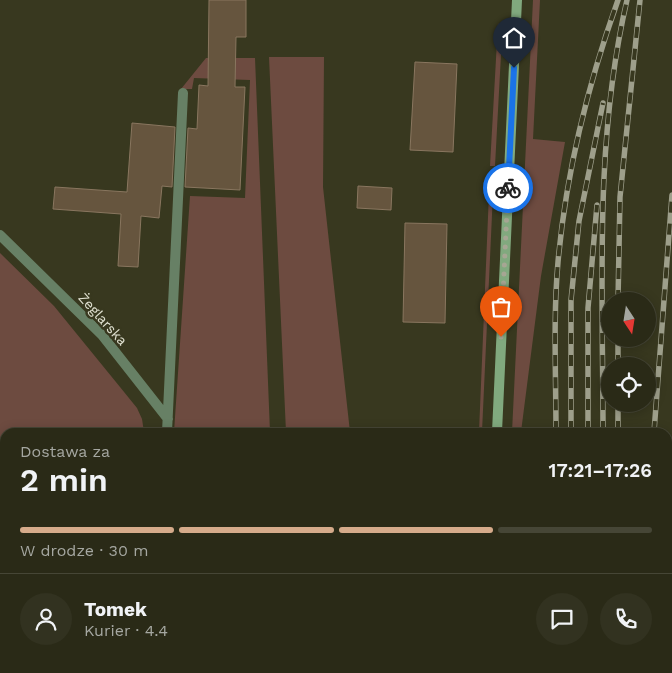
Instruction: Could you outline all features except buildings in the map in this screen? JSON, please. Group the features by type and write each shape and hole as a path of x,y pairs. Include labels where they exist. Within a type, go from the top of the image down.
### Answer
{"main road":[{"path":"497,428 517,0"}],"street":[{"path":"167,428 184,92"},
{"name":"Żeglarska","path":"0,235 34,266 102,335 168,419"}],"shaded area":[{"path":"533,0 540,0 533,139 565,142 541,276 522,428 512,428"},
{"path":"498,23 502,36 495,166 490,166"},
{"path":"269,57 324,57 323,187 350,428 286,428"},
{"path":"206,58 255,58 270,428 174,428 190,196 245,198 250,80 194,78 192,89 181,89"},
{"path":"489,193 493,193 482,428 479,428"},
{"path":"0,253 54,306 137,408 143,428 0,428"}],"railway":[{"path":"556,428 556,304 562,229 573,162 588,96 618,0"},
{"path":"603,428 602,269 605,161 616,53 627,0"},
{"path":"618,292 620,197 640,0"},
{"path":"571,428 571,300 579,221 603,103"},
{"path":"654,428 672,195"},
{"path":"588,428 588,308 597,205"},
{"path":"618,348 618,357"},
{"path":"618,412 618,428"}],"way so far":[{"path":"501,337 508,188"}],"route":[{"path":"508,188 514,68"}]}
